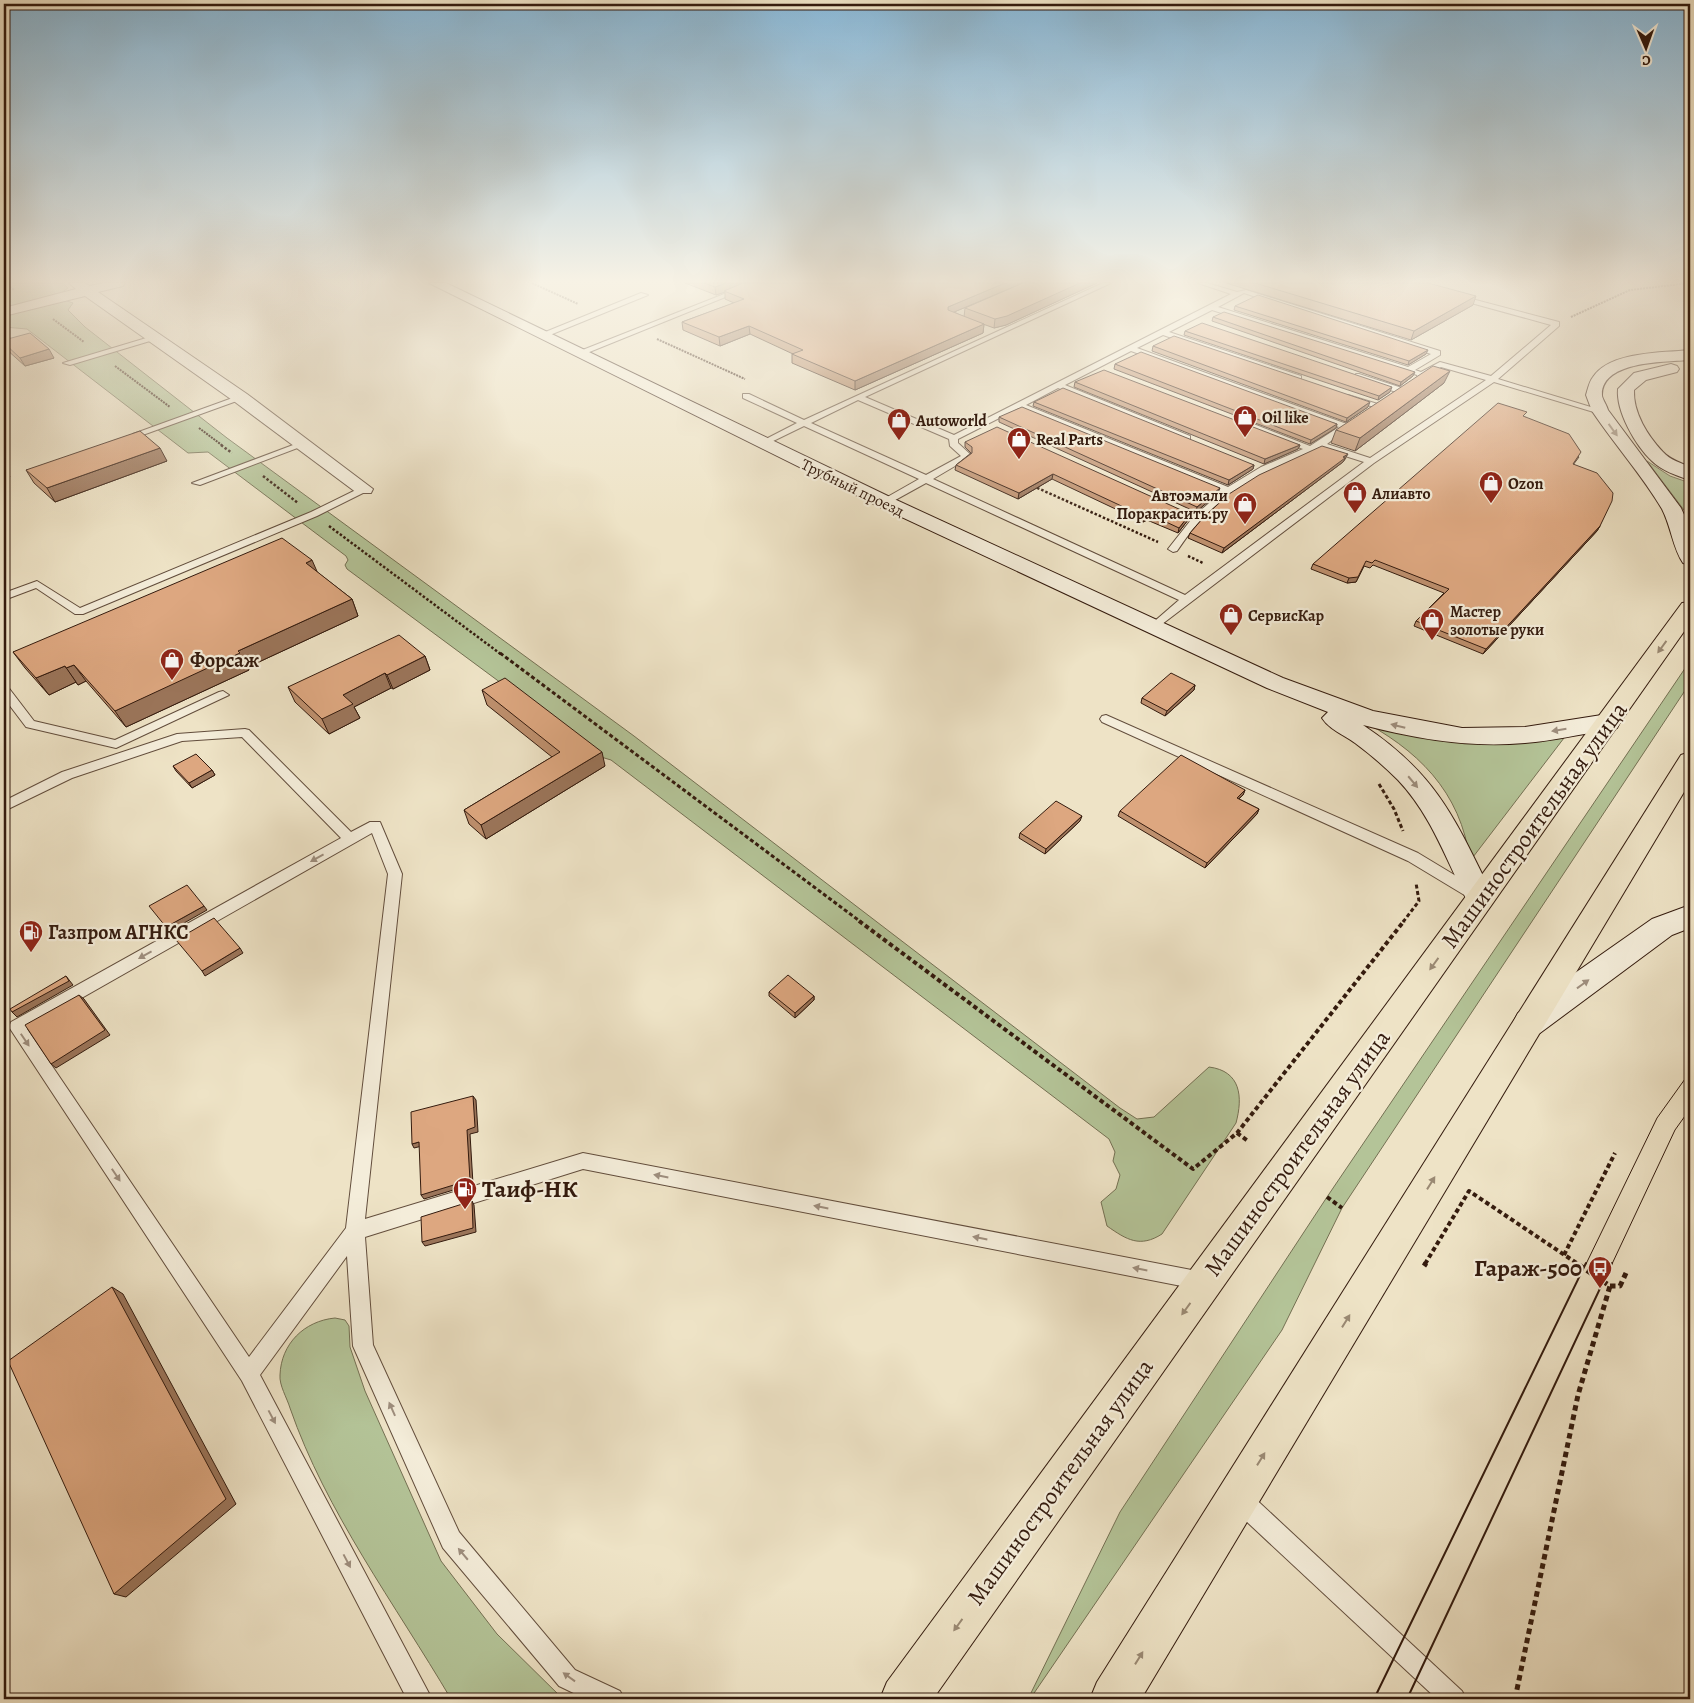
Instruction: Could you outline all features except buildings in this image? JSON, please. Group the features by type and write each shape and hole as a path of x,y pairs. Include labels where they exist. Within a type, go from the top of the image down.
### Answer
{"main road":[{"name":"Машиностроительная улица","path":"904,1699 1690,608"},
{"path":"1114,1699 1690,761"}],"street":[{"path":"191,362 364,489"},
{"name":"Трубный проезд","path":"598,362 885,502 1275,683"},
{"path":"1627,362 1613,367 1600,378 1594,394 1600,411 1671,508 1682,530 1690,559"},
{"path":"1690,366 1664,369 1640,376 1626,389 1625,402 1630,417 1657,456 1666,464 1690,474"},
{"path":"1275,683 1367,718 1410,728 1462,736 1525,735 1608,722"},
{"path":"1275,683 1350,727 1379,747 1410,778 1437,812 1480,898"},
{"path":"1529,1023 1662,927 1690,916"}],"lane":[{"path":"762,443 934,362"},
{"path":"858,397 954,438 990,424 1019,405 1102,362"},
{"path":"1171,362 1346,426"},
{"path":"1251,362 1302,380"},
{"path":"1385,362 1409,370"},
{"path":"1392,395 1409,370 1421,362"},
{"path":"1153,628 1186,598 1371,461 1492,380 1512,362"},
{"path":"1173,549 1192,516 1229,491 1259,467 1320,445 1440,364 1600,411"},
{"path":"1095,366 1104,370"},
{"path":"1353,374 1392,395"},
{"path":"1058,385 1192,440"},
{"path":"1339,392 1392,395"},
{"path":"746,396 1186,598"},
{"path":"137,434 241,398"},
{"path":"1019,405 1229,491"},
{"path":"1248,425 1310,449"},
{"path":"885,502 967,456 953,444 954,438"},
{"path":"198,483 304,444"},
{"path":"1320,445 1371,461"},
{"path":"4,598 37,584 79,612 314,514 364,489"},
{"path":"4,690 30,724 116,744 223,695"},
{"path":"1106,719 1413,857 1480,898"},
{"path":"4,806 67,775 181,737 244,733 350,839"},
{"path":"420,1699 249,1374 17,1027 375,825 395,874 355,1230 363,1346 451,1540 567,1678 612,1699"},
{"path":"249,1374 355,1230 583,1161 1205,1282"},
{"path":"1237,1498 1454,1699"}],"path":[{"path":"110,362 1193,1169 1238,1134 1419,900 1413,857 1394,809 1377,780"},
{"path":"1031,486 1203,563"},
{"path":"1238,1134 1248,1141"},
{"path":"1564,1255 1615,1153"},
{"path":"1424,1266 1469,1191 1610,1286 1620,1286 1626,1273"},
{"path":"1327,1197 1342,1208"},
{"path":"1515,1699 1578,1395 1610,1286"}],"green space":[{"path":"70,362 130,362 227,438 634,736 1120,1108 1137,1119 1154,1117 1209,1067 1220,1069 1228,1074 1237,1087 1239,1095 1236,1123 1162,1234 1147,1241 1140,1241 1127,1238 1107,1226 1101,1202 1116,1189 1120,1175 1113,1161 1115,1152 1109,1139 611,760 601,757 347,569 345,565 348,560 346,556 208,452 188,453"},
{"path":"1647,461 1670,476 1690,483 1690,518"},
{"path":"1690,661 1690,683 1342,1208 1282,1330 1030,1699 1028,1699 1120,1512 1327,1197"},
{"path":"1357,718 1539,741 1564,738 1470,861 1465,836 1457,813 1433,775 1417,758 1399,744"},
{"path":"335,1318 345,1320 349,1326 350,1347 365,1391 441,1561 497,1634 563,1699 451,1699 363,1557 322,1484 305,1446 280,1379 281,1364 285,1353 296,1336 313,1324"}],"tram line":[{"path":"1586,1264 1657,1118 1690,1072"},
{"path":"1612,1264 1675,1130 1690,1109"},
{"path":"1374,1699 1586,1263"},
{"path":"1407,1699 1612,1263"}],"place":[{"name":"Oil like","path":"1245,438"},
{"name":"Autoworld","path":"899,441"},
{"name":"Real Parts","path":"1019,460"},
{"name":"Ozon","path":"1491,504"},
{"name":"Алиавто","path":"1355,514"},
{"name":"Автоэмали Поракрасить.ру","path":"1245,525"},
{"name":"СервисКар","path":"1231,636"},
{"name":"Мастер золотые руки","path":"1432,641"},
{"name":"Форсаж","path":"172,681"},
{"name":"Газпром АГНКС","path":"31,953"},
{"name":"Таиф-НК","path":"465,1210"},
{"name":"Гараж-500","path":"1600,1289"}]}
